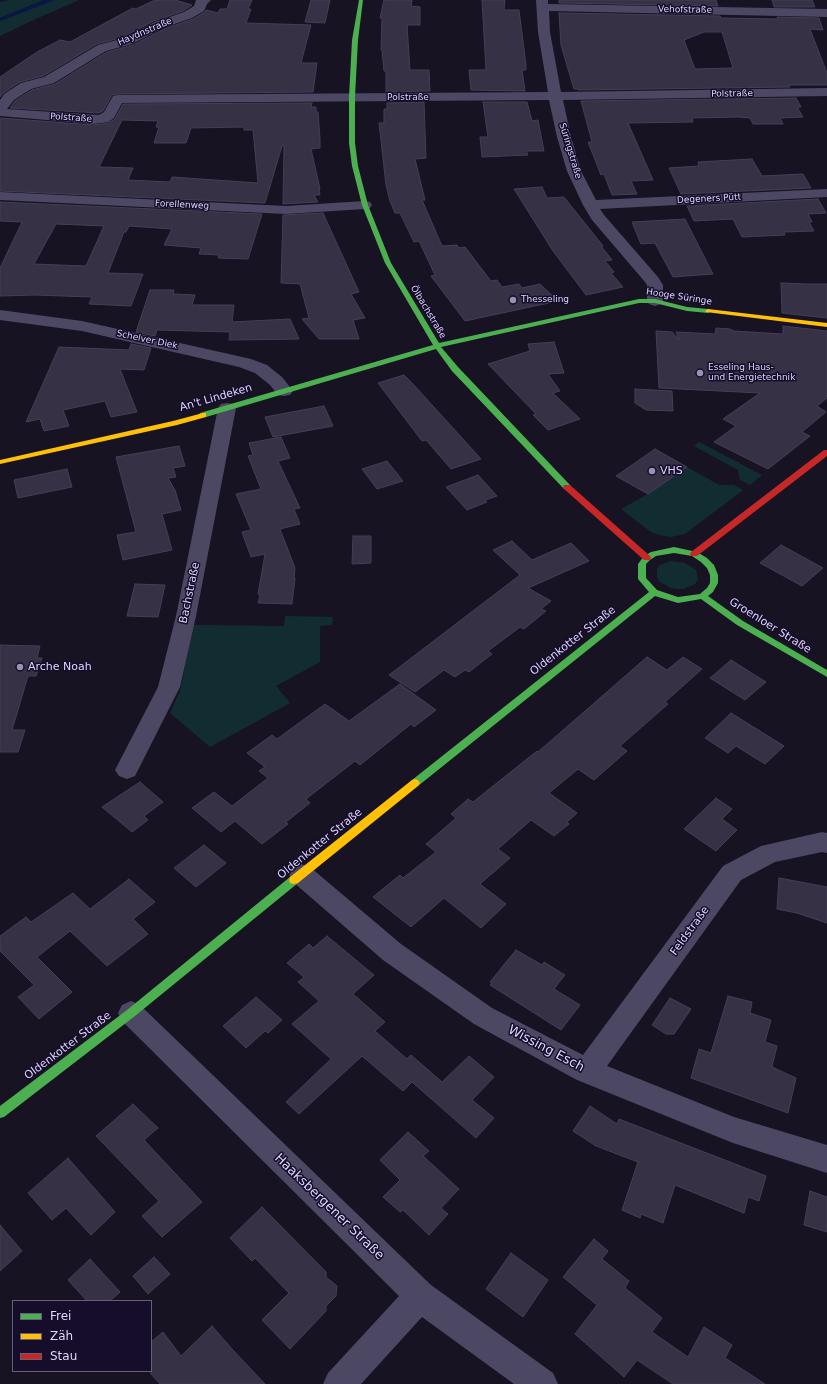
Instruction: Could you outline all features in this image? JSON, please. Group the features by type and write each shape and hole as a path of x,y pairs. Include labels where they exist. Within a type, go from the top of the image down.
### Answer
{"street":[{"name":"Haydnstraße","path":"0,109 9,96 26,86 49,80 102,48 128,42 159,25 188,15 200,8 202,2 205,0"},
{"name":"Ölbachstraße","path":"361,0 355,40 352,97 352,129 355,166 365,205 388,263 437,346 475,392 574,494 647,558"},
{"name":"Vehofstraße","path":"542,4 827,13"},
{"name":"Süringstraße","path":"542,4 544,32 555,96 564,137 574,170 597,217 652,280 655,285 655,301"},
{"name":"Polstraße","path":"0,112 99,120 109,115 118,99 370,98 827,92"},
{"name":"Degeners Pütt","path":"590,205 827,193"},
{"name":"Forellenweg","path":"0,196 286,210 365,205"},
{"name":"Hooge Süringe","path":"437,346 639,301 655,301 673,307 687,309 827,325"},
{"name":"Schelver Diek","path":"0,315 82,326 245,363 261,369 276,381 284,391"},
{"name":"An't Lindeken","path":"0,462 119,436 227,408 437,346"},
{"name":"Bachstraße","path":"127,770 169,687 186,616 227,408"},
{"path":"694,554 827,452"},
{"path":"674,550 694,554 704,560 711,567 714,575 714,583 710,590 702,596 678,600 666,598 654,592 642,579 642,564 647,558 659,552 674,550"},
{"name":"Oldenkotter Straße","path":"0,1113 131,1013 301,874 654,592"},
{"name":"Groenloer Straße","path":"702,596 740,623 827,674"},
{"name":"Feldstraße","path":"588,1071 732,873 770,853 822,842 827,843"},
{"name":"Wissing Esch","path":"301,874 392,952 483,1016 588,1071 733,1130 827,1159"},
{"name":"Haaksbergener Straße","path":"131,1013 420,1296 542,1384"},
{"path":"339,1384 420,1296"}],"green space":[{"path":"10,0 44,0 0,18 0,2"},
{"path":"54,0 79,0 0,36 0,21"},
{"path":"699,442 762,475 750,485 740,480 738,470 694,446"},
{"path":"687,467 719,485 734,485 743,490 685,534 671,537 651,532 621,509 648,494"},
{"path":"671,561 685,563 696,570 698,579 695,584 684,589 678,589 671,588 660,582 657,577 657,569 660,565"},
{"path":"285,616 333,617 332,625 320,626 320,662 276,686 290,703 210,747 170,713 180,691 193,625 284,626"}],"water":[{"path":"44,0 54,0 0,21 0,18"}],"building":[{"path":"155,0 175,0 192,5 183,11 154,21 123,37 97,44 43,76 20,82 3,93 0,97 0,77 37,52 60,40 70,42 133,8 136,9"},
{"path":"230,0 252,0 248,9 251,9 246,23 311,25 301,63 317,63 313,92 118,94 112,95 103,111 99,113 10,108 15,101 32,90 55,84 107,52 133,45 164,29 193,19 206,10 218,13 220,9 227,9"},
{"path":"311,0 330,0 325,23 305,22"},
{"path":"384,0 412,0 411,6 420,7 420,25 407,25 410,70 429,70 430,91 386,92 386,71 384,71 381,50 382,18 380,18"},
{"path":"482,0 505,0 504,10 519,10 526,65 526,70 522,70 525,91 471,90 469,70 486,70"},
{"path":"559,0 716,0 718,6 559,3"},
{"path":"772,0 812,0 815,7 774,7"},
{"path":"559,13 720,16 721,18 819,18 823,30 810,29 827,73 827,85 789,85 790,87 578,90 574,89 561,45","holes":["704,32 722,32 733,68 695,69 684,40"]},
{"path":"796,98 801,107 797,107 803,117 780,118 783,124 753,124 750,118 739,117 692,118 693,122 628,123 653,180 631,181 637,194 612,195 604,174 601,175 588,142 592,142 581,101"},
{"path":"424,102 426,158 415,159 425,200 422,200 442,246 457,245 459,248 465,247 491,281 497,280 502,287 519,284 522,288 540,284 558,301 465,321 431,276 435,275 419,241 414,242 400,213 395,213 390,201 386,185 379,123 384,123 384,109 387,109 387,103"},
{"path":"483,102 527,102 532,121 538,120 544,151 526,151 528,155 482,157 480,137 488,137"},
{"path":"312,103 311,107 316,107 316,112 318,112 320,139 320,148 311,149 320,189 320,195 314,195 318,202 283,204 284,146 282,146 265,203 0,191 0,118 94,125 108,123 115,119 123,104","holes":["122,120 158,121 156,127 159,127 154,143 186,143 191,128 244,127 244,130 253,130 258,183 172,177 170,182 128,180 133,168 99,167"]},
{"path":"752,159 762,176 803,174 811,188 681,194 669,168 699,166 698,162"},
{"path":"542,187 547,198 564,197 603,246 601,246 612,260 605,261 614,272 611,273 623,287 586,295 553,251 514,189"},
{"path":"818,199 826,213 808,214 812,222 809,222 814,231 784,232 785,235 742,237 733,219 694,221 687,206"},
{"path":"0,202 262,214 248,259 218,258 219,255 199,254 201,248 164,245 172,229 129,226 126,232 124,232 108,273 143,274 131,306 89,304 92,297 35,295 0,296 0,268 22,222 0,221","holes":["56,224 104,226 86,266 34,264"]},
{"path":"323,213 359,292 351,294 365,318 353,320 359,339 319,339 302,319 309,318 300,284 281,283 283,215"},
{"path":"685,219 713,274 673,277 655,243 641,244 632,222"},
{"path":"781,283 827,284 827,318 782,313"},
{"path":"150,290 174,290 173,294 195,295 192,305 234,305 232,322 290,319 299,339 229,340 230,332 157,330 155,336 136,332"},
{"path":"783,326 827,331 827,398 817,406 826,412 802,432 810,436 768,469 714,442 736,426 723,419 760,393 659,388 656,331 672,332 679,340 676,332 715,334 716,328 730,329 734,331 783,334"},
{"path":"554,342 564,373 548,374 560,391 553,393 580,419 548,430 533,415 536,414 488,364 530,351 528,344"},
{"path":"131,344 151,348 144,370 120,369 137,412 111,417 105,401 63,410 69,426 44,431 40,419 26,422 59,347 129,350"},
{"path":"404,375 481,459 451,469 426,440 422,441 378,383"},
{"path":"635,389 672,391 673,411 646,410 635,403"},
{"path":"324,406 333,426 273,437 265,417"},
{"path":"281,437 290,458 278,461 300,508 294,509 300,524 280,529 295,568 292,604 258,603 260,595 258,594 265,554 251,557 242,532 251,530 236,494 261,489 248,456 253,455 249,443"},
{"path":"179,446 185,466 173,468 176,477 168,478 175,490 181,510 162,514 172,550 123,560 117,535 136,532 116,457"},
{"name":"VHS","path":"655,449 687,467 648,494 616,476"},
{"path":"387,461 403,481 377,489 362,469"},
{"path":"67,469 72,487 18,498 14,480"},
{"path":"478,475 497,496 485,500 487,502 467,510 446,487"},
{"path":"353,536 371,536 371,563 352,564"},
{"path":"512,541 532,560 571,543 589,561 528,588 551,601 541,609 546,611 524,629 520,627 488,651 492,654 469,672 465,670 455,677 444,670 415,692 389,675 520,575 493,550"},
{"path":"781,545 823,568 802,586 760,563"},
{"path":"135,584 165,585 158,617 127,616"},
{"path":"0,645 40,646 37,658 42,658 36,676 28,676 12,730 25,730 18,752 0,752"},
{"path":"647,657 667,670 683,657 702,669 665,702 668,704 620,746 627,751 594,780 578,769 549,793 577,813 567,822 569,824 554,836 531,820 498,849 510,858 480,884 506,904 481,928 444,898 411,927 373,897 400,875 403,878 436,852 426,844 456,818 451,814 468,799 473,802 537,751 538,752"},
{"path":"731,660 766,682 745,700 710,678"},
{"path":"400,684 436,710 414,727 411,724 360,765 355,761 306,799 310,803 286,822 288,824 262,844 235,821 221,832 192,808 214,792 232,806 268,778 259,771 265,767 247,753 272,735 277,739 325,704 349,721"},
{"path":"731,713 784,746 765,764 736,746 728,753 705,738"},
{"path":"140,782 163,802 144,816 148,820 132,832 102,807"},
{"path":"716,798 732,809 722,819 737,830 716,851 684,829"},
{"path":"204,845 226,863 196,887 174,868"},
{"path":"779,878 827,887 827,923 797,913 777,909"},
{"path":"129,879 155,902 133,919 148,934 107,966 70,931 37,957 72,992 39,1019 18,997 34,985 0,951 0,936 26,917 31,922 73,893 90,909"},
{"path":"327,936 374,975 353,994 385,1022 375,1031 407,1059 411,1055 442,1082 469,1056 494,1077 472,1100 494,1118 476,1138 412,1082 403,1091 362,1056 299,1114 286,1102 331,1059 292,1024 319,1001 298,982 304,977 287,963 309,944 313,948"},
{"path":"516,950 542,965 544,962 565,975 554,989 580,1005 561,1030 490,985 492,983 490,982"},
{"path":"728,996 752,1002 750,1013 771,1020 765,1042 777,1046 772,1067 796,1078 788,1113 691,1078 699,1049 711,1053"},
{"path":"256,997 282,1020 268,1033 265,1031 246,1048 223,1026"},
{"path":"670,998 691,1009 674,1034 666,1034 652,1025"},
{"path":"133,1104 158,1128 144,1140 202,1202 162,1237 142,1216 159,1201 96,1136"},
{"path":"590,1106 617,1124 619,1119 766,1176 759,1201 748,1197 744,1213 675,1185 663,1223 641,1214 640,1218 622,1210 638,1162 596,1146 573,1131"},
{"path":"408,1132 429,1151 423,1156 459,1189 441,1208 448,1214 429,1235 403,1210 400,1212 383,1197 400,1180 380,1160"},
{"path":"68,1158 115,1212 91,1235 66,1208 52,1220 28,1193"},
{"path":"810,1191 827,1197 827,1232 804,1225"},
{"path":"262,1207 326,1272 326,1277 337,1286 336,1296 326,1306 326,1311 290,1349 262,1320 289,1293 255,1258 252,1261 230,1238"},
{"path":"0,1225 22,1251 0,1271"},
{"path":"594,1239 608,1251 602,1259 629,1281 625,1288 662,1318 652,1332 688,1357 704,1327 732,1345 725,1358 765,1384 673,1384 637,1360 624,1377 575,1334 597,1305 563,1277"},
{"path":"511,1253 548,1280 523,1317 486,1289"},
{"path":"154,1257 170,1274 148,1294 133,1276"},
{"path":"90,1259 120,1292 111,1300 86,1300 68,1280"},
{"path":"212,1326 265,1384 160,1384 151,1374 152,1341 163,1332 181,1356"}],"traffic: fast":[{"path":"361,0 355,40 352,97 352,143 355,166 365,205 388,263 437,346 455,369 567,487"},
{"path":"203,415 451,342 639,301 655,301 687,309 708,311"},
{"path":"674,550 694,554 704,560 711,567 714,575 714,583 710,590 702,596 678,600 665,597 654,592 642,579 642,564 647,558 654,554 674,550"},
{"path":"415,783 654,592"},
{"path":"702,596 740,623 827,674"},
{"path":"0,1113 131,1013 294,880"}],"traffic: slow":[{"path":"708,311 827,325"},
{"path":"0,462 174,423 203,415"},
{"path":"294,880 415,783"}],"traffic: jam":[{"path":"694,554 827,452"},
{"path":"567,487 647,558"}],"place":[{"name":"Thesseling","path":"513,300"},
{"name":"Esseling Haus- und Energietechnik","path":"700,373"},
{"name":"VHS","path":"652,471"},
{"name":"Arche Noah","path":"20,667"}]}
